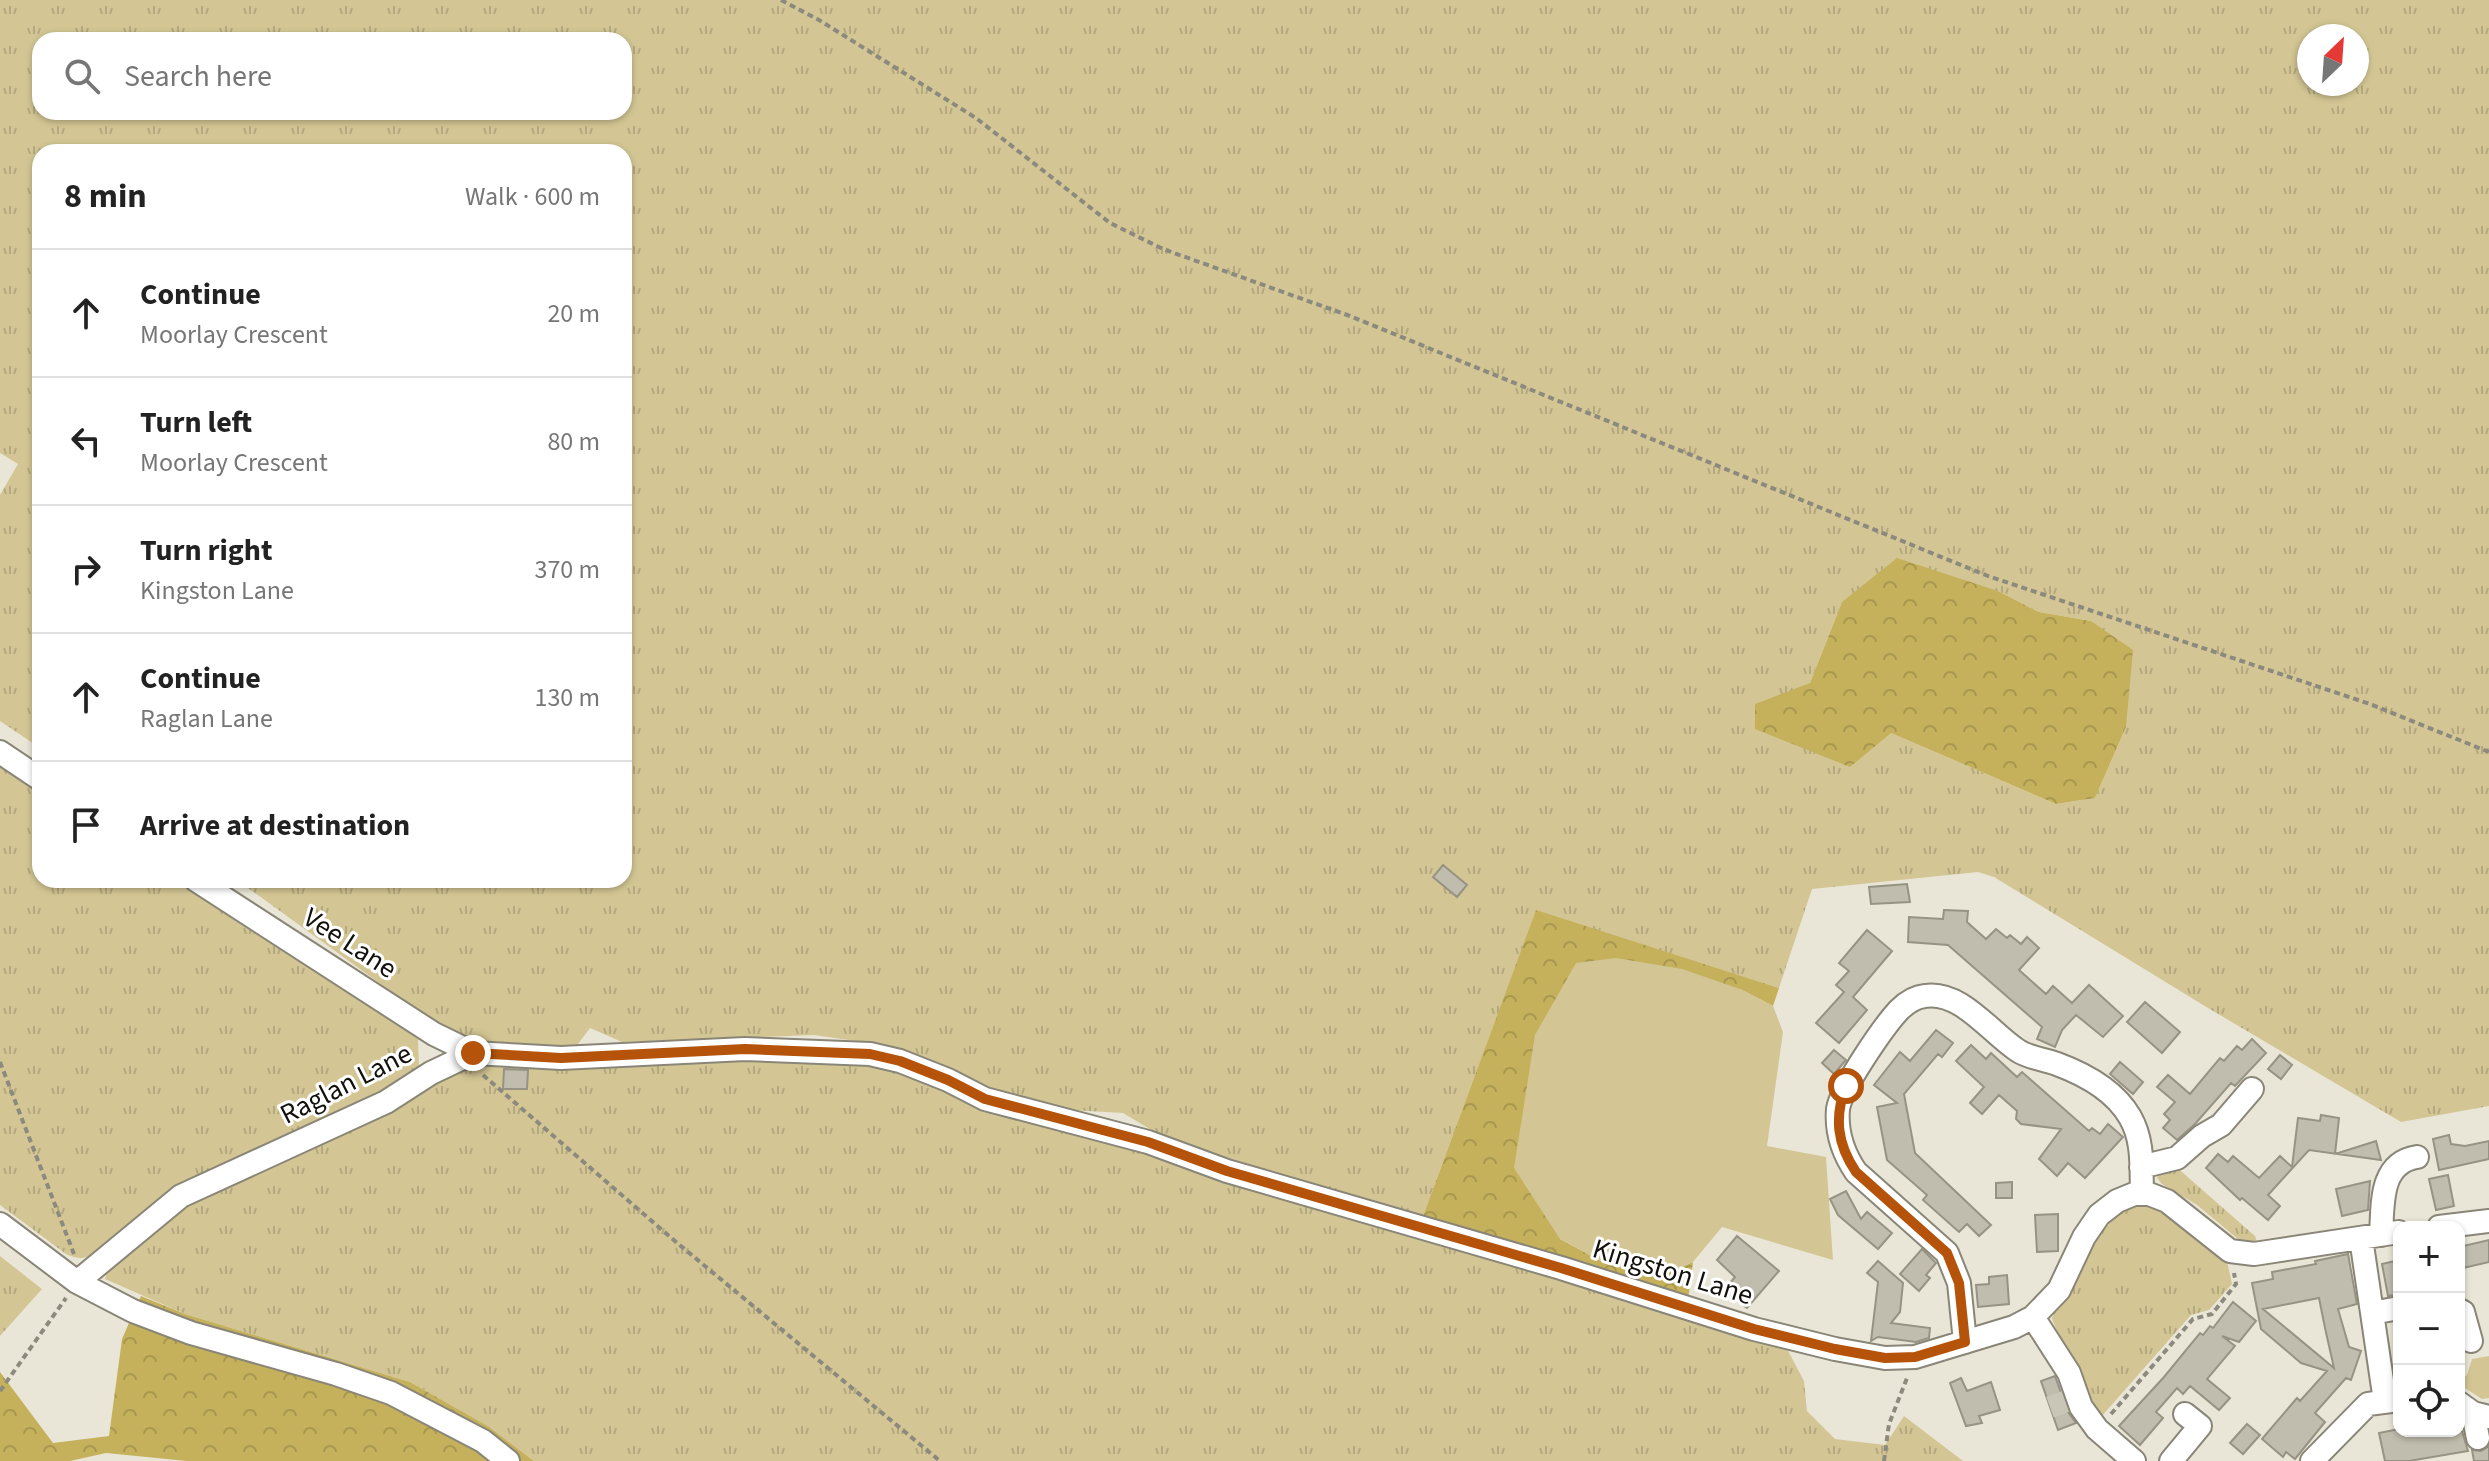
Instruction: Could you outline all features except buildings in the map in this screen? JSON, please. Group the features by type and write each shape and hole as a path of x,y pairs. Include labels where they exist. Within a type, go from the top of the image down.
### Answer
{"street":[{"path":"0,752 32,774"},
{"name":"Vee Lane","path":"208,888 468,1055"},
{"path":"1965,1342 1959,1283 1947,1253 1856,1172 1846,1157 1840,1138 1839,1106 1846,1086 1897,1012 1911,1000 1941,995 1961,1006 2019,1053 2058,1064 2112,1095 2130,1117 2140,1141 2142,1194 2167,1201 2230,1251 2254,1254 2380,1235"},
{"path":"431,1073 434,1034"},
{"name":"Raglan Lane","path":"77,1282 181,1196 386,1102 431,1073 468,1055 561,1058 745,1049 870,1054"},
{"name":"Kingston Lane","path":"870,1054 924,1070 985,1099 1148,1142 1227,1171 1547,1263 1754,1329 1872,1356 1915,1357 2014,1327 2033,1317 2059,1290 2084,1237 2099,1215 2117,1201 2142,1194"},
{"path":"2141,1167 2177,1158 2202,1136 2221,1125 2252,1089"},
{"path":"2312,1461 2368,1404 2392,1400 2372,1313 2380,1235 2389,1175 2405,1159 2417,1157"},
{"path":"2465,1224 2489,1221"},
{"path":"0,1224 77,1282 133,1311 191,1333 391,1393 483,1441 508,1461"},
{"path":"2372,1313 2393,1309"},
{"path":"2033,1317 2069,1373 2072,1399 2097,1429 2134,1461"},
{"path":"2465,1319 2471,1341"},
{"path":"2474,1411 2478,1438"},
{"path":"2171,1461 2200,1426 2185,1414"}],"path":[{"path":"781,0 819,20 976,118 1110,223 1163,249 1350,316 1988,576 2370,704 2489,752"},
{"path":"468,1055 676,1242 940,1461"},
{"path":"0,1062 76,1258 77,1282 0,1391"},
{"path":"2097,1429 2193,1319 2212,1314 2236,1284 2230,1251"},
{"path":"1884,1461 1889,1424 1915,1357"}],"green space":[{"path":"0,0 2489,0 2489,1106 2401,1122 1994,877 1978,872 1812,889 1779,988 1536,911 1422,1219 1163,1137 1123,1113 1070,1110 1003,1096 890,1046 814,1035 622,1042 590,1028 575,1048 470,1042 451,1035 248,888 632,888 632,144 32,144 32,743 0,721 0,495 18,464 0,453","holes":["1998,591 2039,612 2091,621 2126,727 2095,798 2056,804 1891,733 1810,683 1842,602"]},
{"path":"1897,558 1998,591 2039,612 2091,621 2133,650 2126,727 2095,798 2056,804 1891,733 1850,767 1755,729 1755,704 1810,683 1842,602"},
{"path":"0,760 32,782 32,888 189,888 418,1039 419,1066 387,1091 183,1183 101,1250 88,1257 66,1254 0,1205"},
{"path":"1536,910 1779,988 1773,1006 1740,989 1560,1239 1603,1262 1661,1276 1693,1262 1688,1300 1422,1219"},
{"path":"1616,958 1682,969 1740,989 1773,1006 1783,1032 1767,1146 1826,1157 1833,1260 1722,1227 1693,1262 1661,1276 1603,1262 1560,1239 1514,1168 1535,1035 1576,963"},
{"path":"476,1061 855,1063 894,1069 977,1107 1108,1140 1786,1347 1804,1381 1807,1411 1835,1439 1885,1445 1904,1416 1963,1461 534,1461 488,1426 410,1382 185,1314 105,1279 107,1272 191,1203 288,1155 405,1103"},
{"path":"2174,1165 2255,1236 2258,1245 2244,1244 2197,1205 2162,1184 2157,1178 2162,1171"},
{"path":"2152,1204 2226,1256 2232,1284 2209,1310 2191,1315 2101,1417 2052,1318 2079,1262 2107,1221 2124,1209"},
{"path":"0,1256 42,1289 0,1336"},
{"path":"141,1296 185,1314 410,1382 488,1426 534,1461 187,1461 106,1453 70,1461 0,1461 0,1372 53,1443 109,1436 122,1339"},
{"path":"2489,1356 2489,1398 2482,1399 2465,1388 2465,1376 2472,1359"}],"tunnel":[{"path":"2050,1407 2067,1401"}],"route":[{"path":"473,1053 561,1058 651,1052 802,1049 870,1054 900,1061 985,1099 1148,1142 1227,1171 1561,1268 1754,1329 1885,1358 1915,1357 1965,1342 1964,1307 1959,1283 1947,1253 1856,1172 1846,1157 1838,1123 1839,1106 1846,1086"}]}
